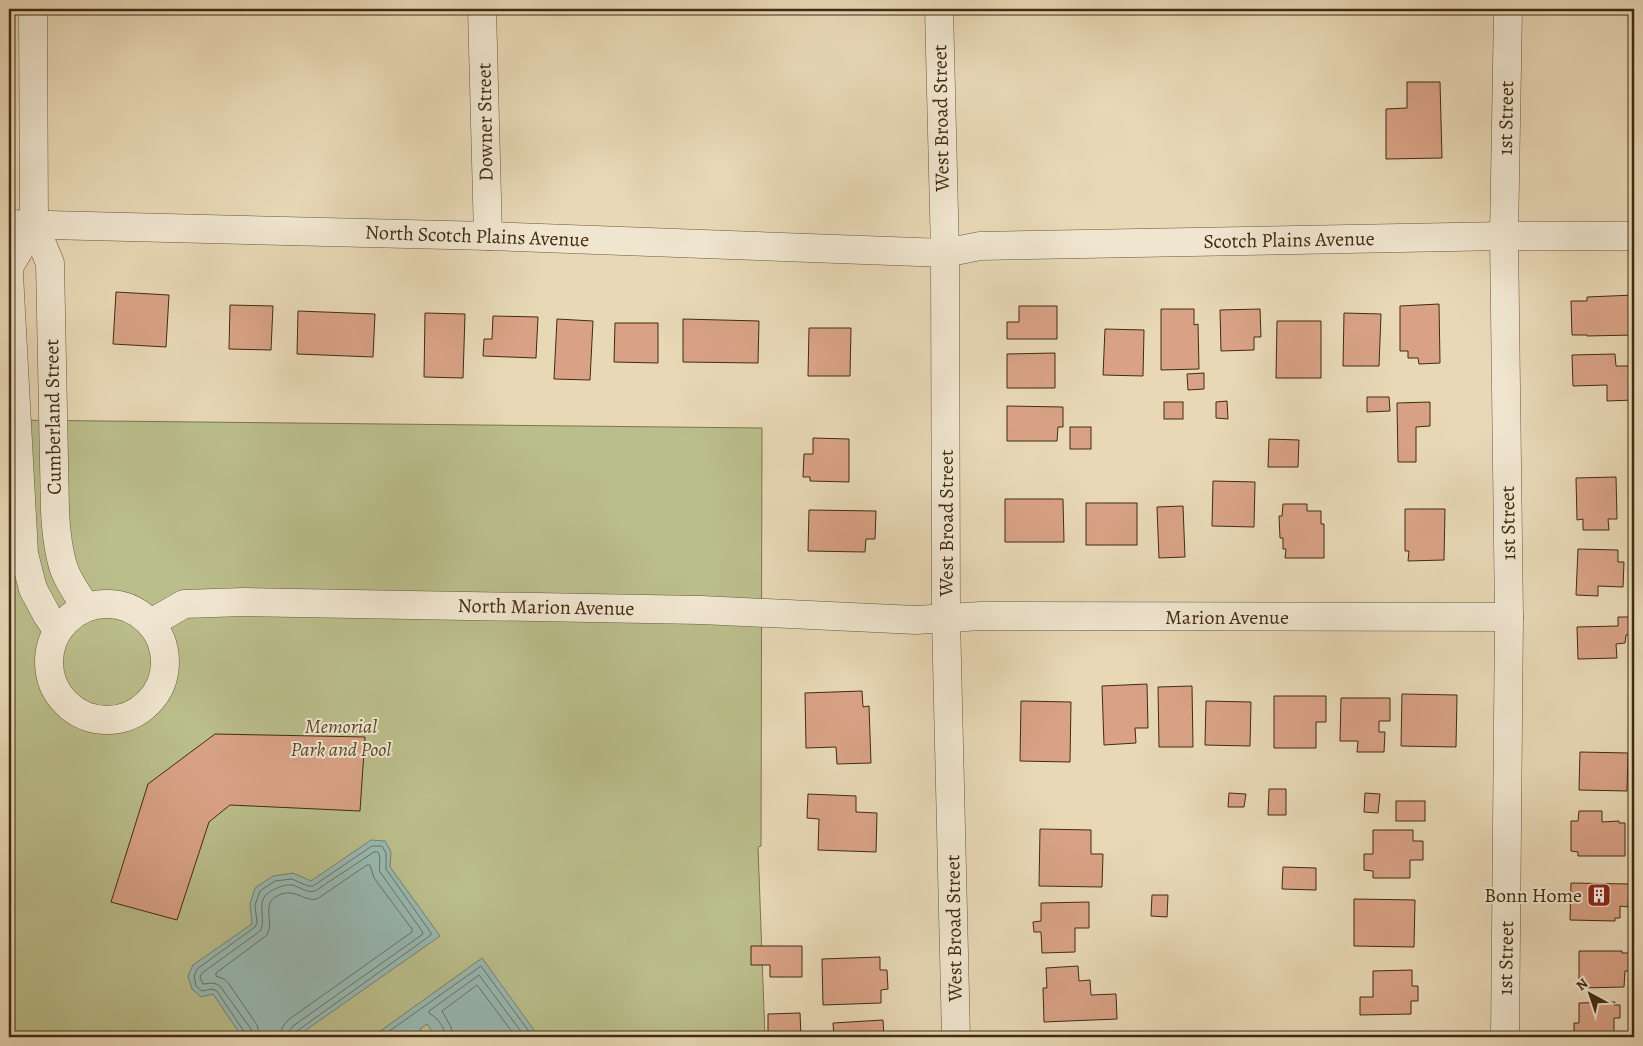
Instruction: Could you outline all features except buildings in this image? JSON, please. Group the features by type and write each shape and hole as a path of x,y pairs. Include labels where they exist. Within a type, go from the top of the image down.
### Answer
{"street":[{"name":"Cumberland Street","path":"33,9 22,224 50,263 57,540 64,570 86,607"},
{"name":"Downer Street","path":"482,9 488,236"},
{"name":"West Broad Street","path":"939,9 946,253 946,619 956,1037"},
{"name":"1st Street","path":"1505,1037 1509,618 1504,236 1508,9"},
{"name":"North Scotch Plains Avenue","path":"22,224 488,236 946,253"},
{"path":"9,267 22,224"},
{"name":"Scotch Plains Avenue","path":"946,253 980,246 1504,236 1634,236"},
{"name":"Cumberland Street","path":"9,274 24,554 33,588 57,630"},
{"name":"North Marion Avenue","path":"151,623 184,604 244,602 701,610 916,620 946,619"},
{"path":"104,603 121,605 138,612 151,623 161,639 165,657 164,676 156,693 144,707 128,717 109,720 90,718 73,710 60,698 51,681 48,664 50,647 57,630 69,616 86,607 104,603"},
{"name":"Marion Avenue","path":"946,619 981,616 1509,618"}],"green space":[{"name":"Memorial Park and Pool","path":"9,420 762,428 761,846 758,847 765,1037 9,1037"}],"water":[{"path":"371,840 385,841 391,852 390,867 440,936 296,1037 242,1037 213,994 201,997 192,989 188,976 193,965 252,924 250,904 255,888 273,876 293,873 311,881"},
{"path":"482,958 539,1037 436,1037 427,1024 420,1029 425,1037 372,1037"}],"place":[{"name":"Bonn Home","path":"1599,895"}]}
